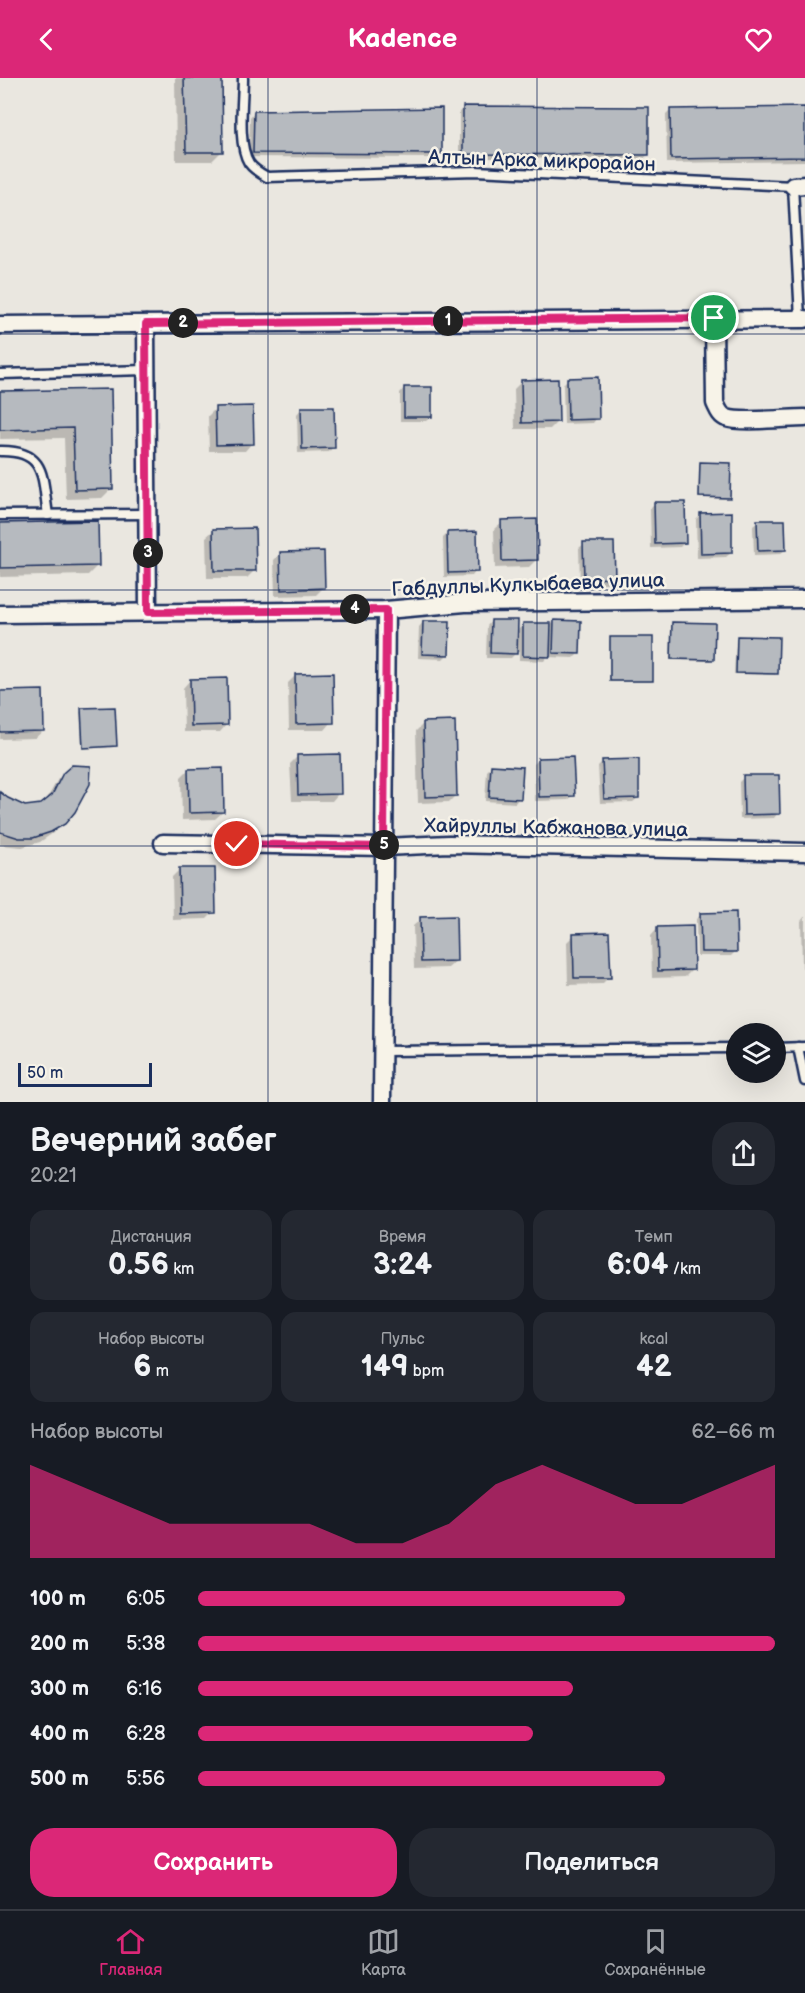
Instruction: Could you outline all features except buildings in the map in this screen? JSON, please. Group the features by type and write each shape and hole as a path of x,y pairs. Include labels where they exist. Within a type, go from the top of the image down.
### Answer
{"street":[{"path":"714,318 715,403 719,413 727,418 739,419 805,418"},
{"path":"0,325 802,319"},
{"path":"146,324 148,612"},
{"name":"Габдуллы Кулкыбаева улица","path":"0,614 386,610 465,603 805,599"},
{"path":"382,1102 386,610"},
{"name":"Хайруллы Кабжанова улица","path":"163,843 384,847 449,844 805,852"}],"lane":[{"name":"Алтын Арка микрорайон","path":"243,78 243,144 247,160 254,169 267,177 476,171 799,186 802,319"},
{"path":"0,374 146,370"},
{"path":"0,451 14,450 25,453 36,461 41,471 48,515"},
{"path":"0,515 147,514"},
{"path":"786,1048 801,1047 805,1081"},
{"path":"383,1051 726,1048"}],"route":[{"path":"237,844 384,847 386,610 148,612 146,324 714,318"}]}
